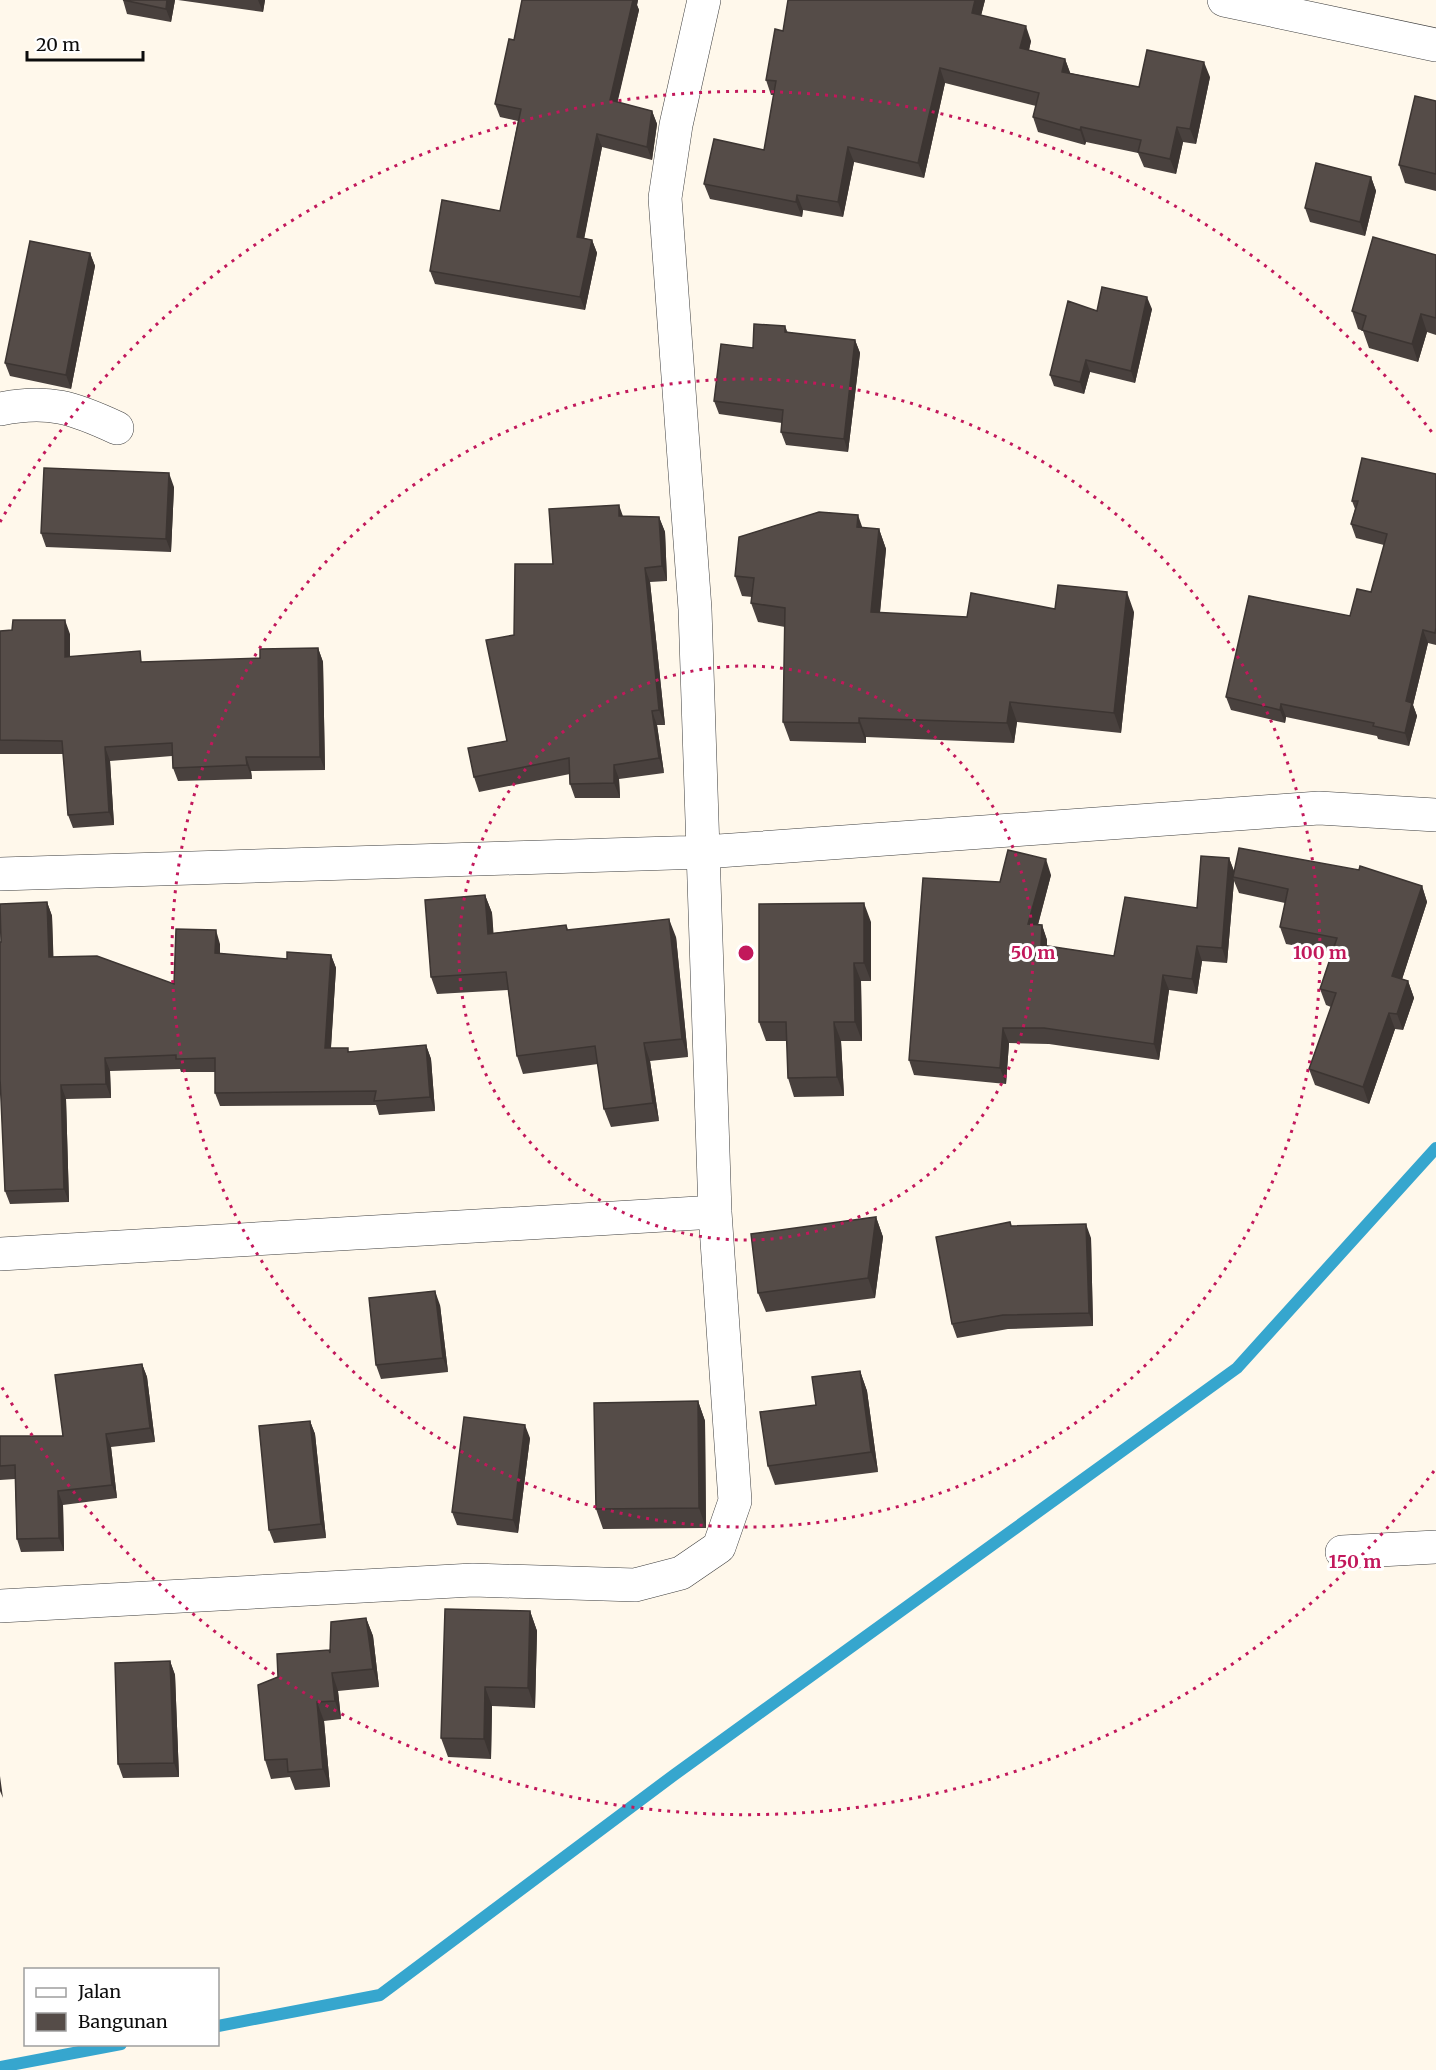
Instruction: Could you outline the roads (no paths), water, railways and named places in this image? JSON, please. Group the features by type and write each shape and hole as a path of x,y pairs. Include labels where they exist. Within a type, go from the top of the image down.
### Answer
{"street":[{"path":"0,1606 472,1580 635,1586 681,1573 719,1547 735,1501 715,1212 695,609 665,198 676,125 705,0"},
{"path":"1224,0 1436,45"},
{"path":"0,409 17,405 54,405 81,412 117,428"},
{"path":"0,874 704,852 1319,808 1435,813"},
{"path":"0,1254 715,1212"},
{"path":"1342,1552 1436,1547"}],"waterway":[{"path":"219,2026 380,1995 674,1775 1237,1368 1436,1148"},
{"path":"0,2067 110,2046"}]}
